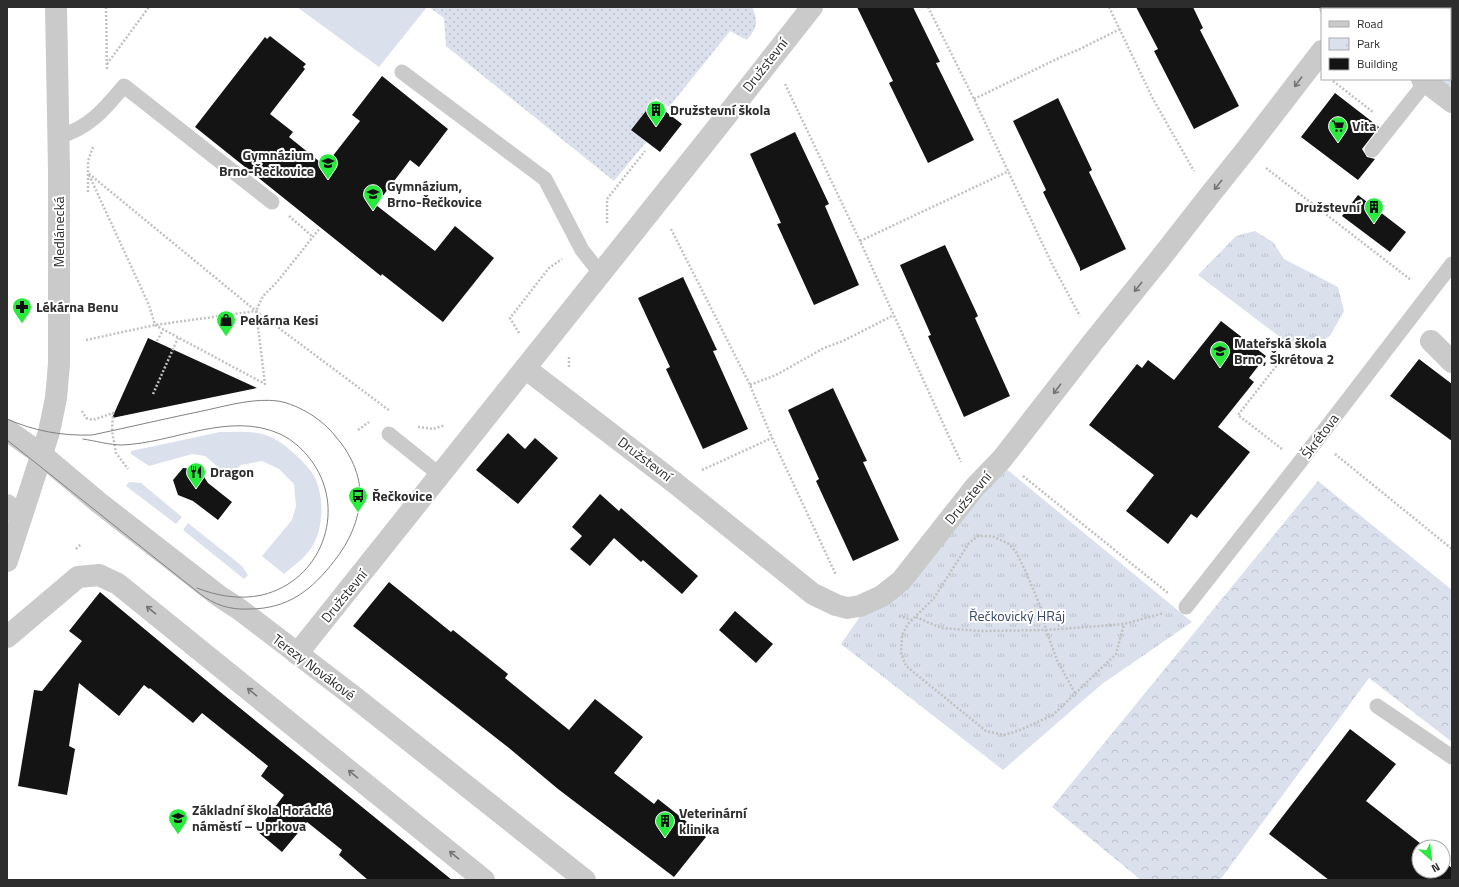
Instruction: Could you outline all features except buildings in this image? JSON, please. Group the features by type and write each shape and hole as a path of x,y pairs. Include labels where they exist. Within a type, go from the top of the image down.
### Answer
{"street":[{"name":"Medlánecká","path":"7,561 14,511 42,455 49,432 56,398 59,364 60,170 56,7"},
{"name":"Družstevní","path":"297,654 525,368 594,265 807,8"},
{"name":"Družstevní","path":"525,368 675,482 813,594 821,599 847,608 860,606 882,596 901,581 975,487 1002,459 1321,52"},
{"path":"1424,81 1452,102"},
{"path":"1430,341 1452,362"},
{"name":"Terezy Novákové","path":"7,430 42,455 104,507 408,739 585,880"},
{"path":"7,637 78,577 99,574 118,584 484,880"}],"lane":[{"path":"402,72 546,179 582,250 594,265"},
{"path":"1372,150 1424,81"},
{"path":"58,137 72,133 85,126 108,106 124,86 272,202"},
{"name":"Škrétova","path":"1186,608 1452,264"},
{"path":"389,434 440,475"},
{"path":"1377,706 1452,756"}],"path":[{"path":"106,7 108,106"},
{"path":"106,64 149,7"},
{"path":"928,7 1069,297"},
{"path":"1109,7 1153,99 1185,156"},
{"path":"974,99 1120,29"},
{"path":"782,78 860,241 952,443"},
{"path":"1332,80 1391,126"},
{"path":"98,142 93,147 88,161 88,173 149,305 155,325 265,384 256,310 263,296 277,282 320,228"},
{"path":"522,338 510,318 549,268 567,256 580,266 594,265 607,231 607,199 645,151"},
{"path":"1264,166 1428,294"},
{"path":"860,241 1008,171"},
{"path":"88,173 256,310 394,414"},
{"path":"286,214 313,237"},
{"path":"669,225 750,385 772,438 839,582"},
{"path":"83,341 155,325 256,310"},
{"path":"750,385 776,375 824,348 843,341 894,315"},
{"path":"157,341 163,330"},
{"path":"152,394 178,338"},
{"path":"1282,449 1238,415 1284,356"},
{"path":"81,409 86,418 93,420 113,413 112,431 116,453 128,469"},
{"path":"358,430 369,422"},
{"path":"412,426 432,429 448,424"},
{"path":"675,482 772,438"},
{"path":"1337,455 1452,549"},
{"path":"1018,472 1186,608"},
{"path":"1075,693 1057,660 1046,630 1041,608 1016,552 1009,544 992,536 978,536 969,543 934,598 908,624 902,635 901,653 906,666 986,731 1004,735 1020,730 1053,715 1116,654 1124,624"},
{"path":"916,616 941,628 980,631 1046,630 1124,624 1186,608"}],"green space":[{"path":"297,7 427,7 379,67"},
{"path":"429,7 752,7 756,17 756,25 747,40 730,31 669,107 656,98 631,130 646,142 614,181 446,46 444,18"},
{"path":"1348,7 1452,7 1452,89 1440,80 1451,80 1451,8"},
{"path":"1255,231 1273,242 1284,259 1338,287 1344,311 1330,336 1313,347 1297,350 1198,275 1236,236"},
{"path":"220,432 253,432 271,437 295,454 306,465 318,484 321,514 318,534 309,551 284,574 262,556 292,520 296,506 294,484 279,469 262,461 241,465 229,476 205,456 192,454 149,466 131,454 131,451"},
{"name":"Řečkovický HRáj","path":"1004,467 1192,622 1102,684 1003,770 841,644 861,615 871,612 907,591 904,587"},
{"path":"1318,481 1452,590 1452,742 1369,678 1220,880 1141,880 1052,807"},
{"path":"129,482 141,483 182,517 176,524 126,486"},
{"path":"188,523 242,566 248,575 244,579 183,530"}],"tram line":[{"path":"7,419 27,427 48,432 70,435 92,435 242,402 269,400 286,403 295,406 318,419 331,431 346,450 354,465 359,481 360,497 358,514 349,538 340,553 326,571 308,589 298,596 276,606 249,609 229,608 216,604 199,593 7,440"},
{"path":"83,439 107,444 122,445 142,443 201,430 241,426 261,428 285,436 302,450 310,459 323,482 328,502 327,523 322,542 313,560 300,575 283,587 262,595 237,597 212,593 197,588"}],"place":[{"name":"Družstevní škola","path":"656,127"},
{"name":"Vita","path":"1338,143"},
{"name":"Gymnázium Brno-Řečkovice","path":"328,180"},
{"name":"Gymnázium, Brno-Řečkovice","path":"373,211"},
{"name":"Družstevní","path":"1374,224"},
{"name":"Lékárna Benu","path":"22,324"},
{"name":"Pekárna Kesi","path":"226,337"},
{"name":"Mateřská škola Brno, Škrétova 2","path":"1220,368"},
{"name":"Dragon","path":"196,489"},
{"name":"Řečkovice","path":"358,513"},
{"name":"Základní škola Horácké náměstí – Uprkova","path":"178,835"},
{"name":"Veterinární klinika","path":"665,838"}]}
